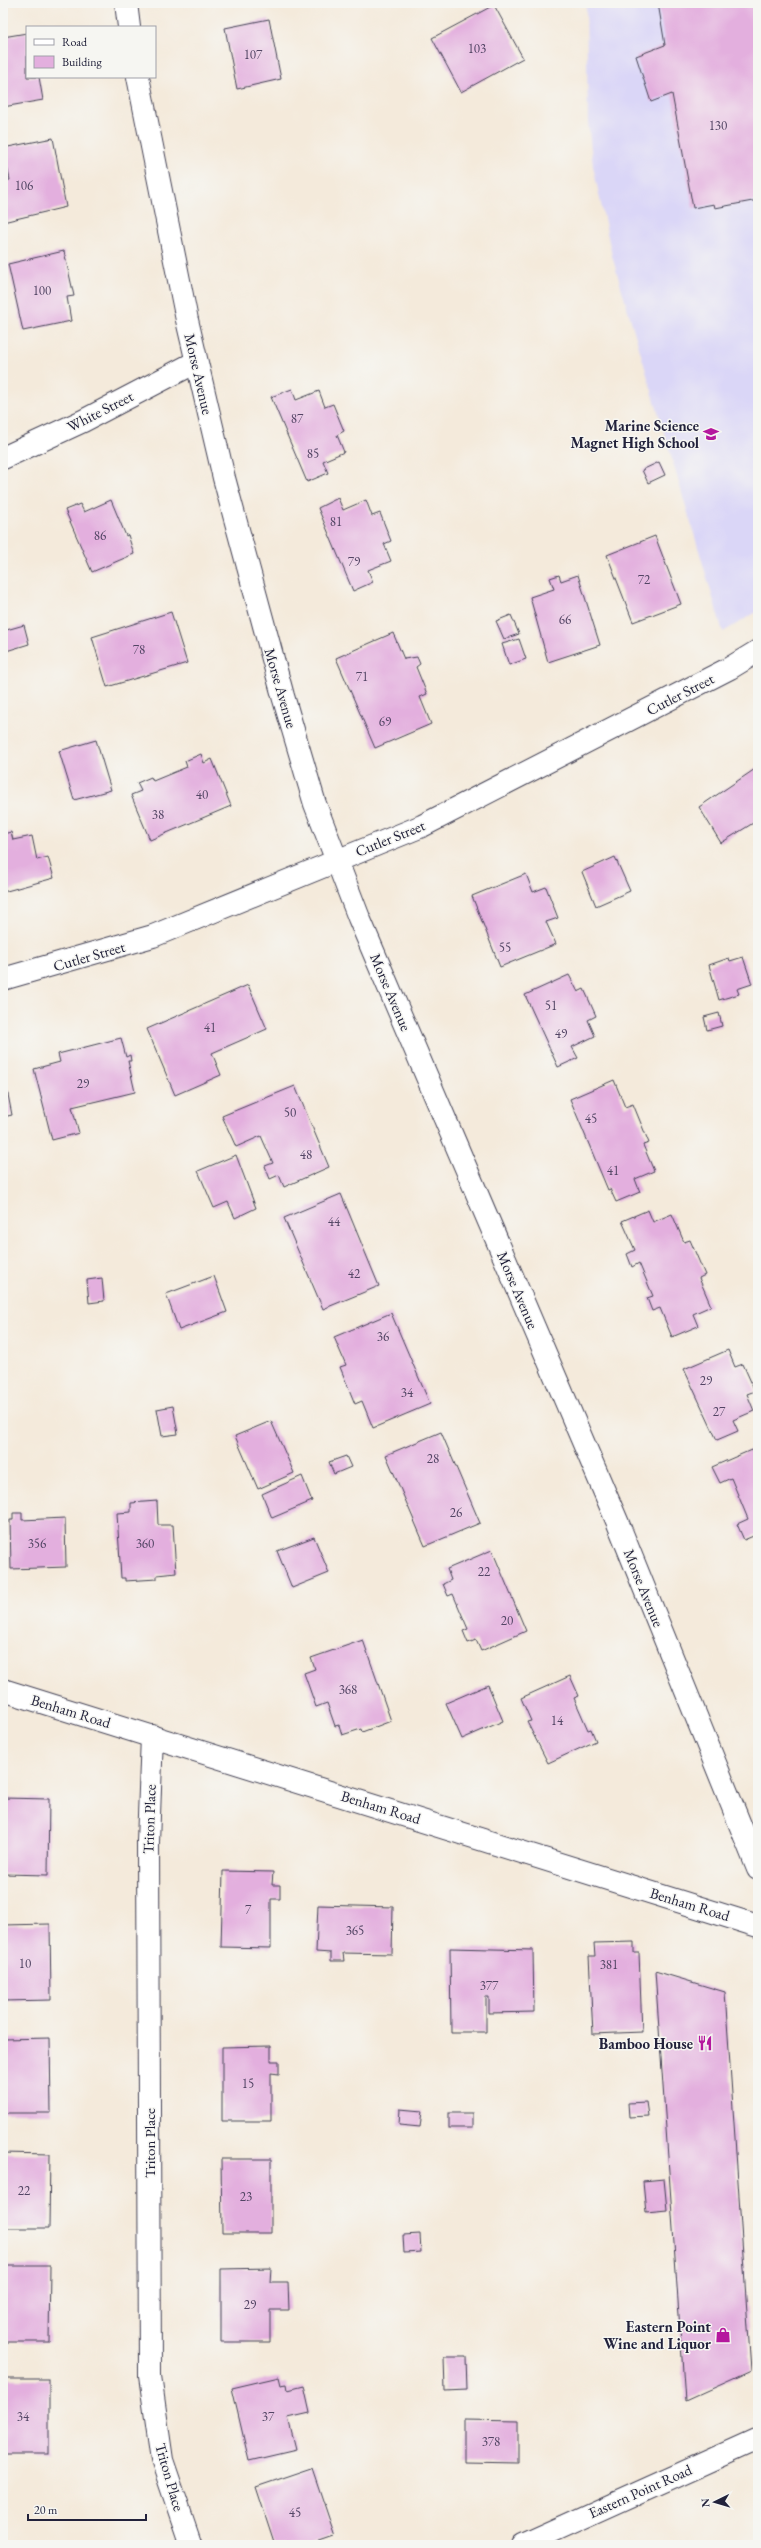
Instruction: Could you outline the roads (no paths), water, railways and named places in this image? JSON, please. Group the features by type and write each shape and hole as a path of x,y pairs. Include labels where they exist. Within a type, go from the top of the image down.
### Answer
{"street":[{"path":"126,3 129,26"},
{"name":"Morse Avenue","path":"138,78 159,187 196,362 224,478 281,688 315,804 336,860 617,1521 758,1869"},
{"name":"White Street","path":"3,458 83,421 196,362"},
{"name":"Cutler Street","path":"3,979 153,936 422,826 730,668 758,651"},
{"name":"Benham Road","path":"3,1690 758,1926"},
{"name":"Triton Place","path":"152,1736 148,1842 150,2376 162,2460 191,2545"},
{"name":"Eastern Point Road","path":"523,2545 758,2438"}],"place":[{"name":"Marine Science Magnet High School","path":"711,434"},
{"name":"Bamboo House","path":"705,2043"},
{"name":"Eastern Point Wine and Liquor","path":"723,2335"}]}
